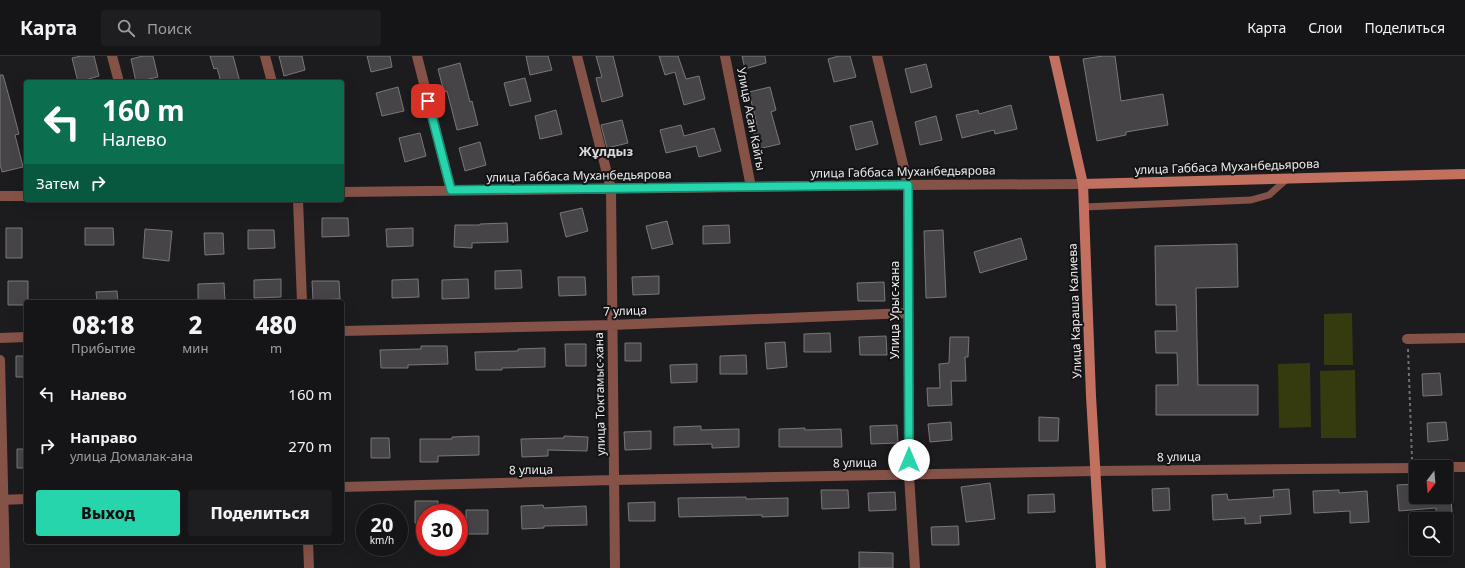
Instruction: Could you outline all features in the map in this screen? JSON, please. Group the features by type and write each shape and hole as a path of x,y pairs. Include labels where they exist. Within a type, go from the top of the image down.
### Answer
{"street":[{"path":"112,56 118,80"},
{"path":"265,56 271,80"},
{"path":"417,56 451,190"},
{"name":"улица Токтамыс-хана","path":"577,56 611,189 615,568"},
{"name":"Улица Асан Кайгы","path":"725,56 751,187"},
{"name":"Улица Урыс-хана","path":"877,56 908,185 909,475 915,568"},
{"name":"Улица Караша Калиева","path":"1054,56 1083,184 1095,471 1101,568"},
{"name":"улица Габбаса Муханбедьярова","path":"344,192 1083,184 1465,174"},
{"path":"0,196 24,196"},
{"path":"298,202 302,300"},
{"name":"7 улица","path":"344,331 612,325 908,313"},
{"path":"0,338 24,337"},
{"path":"1407,339 1465,338"},
{"path":"0,360 2,500 5,568"},
{"path":"1453,467 1465,467"},
{"name":"8 улица","path":"344,488 614,480 1095,471 1409,468"},
{"path":"2,500 24,499"},
{"path":"308,544 309,568"}],"lane":[{"path":"1084,207 1251,200 1269,195 1287,179"}],"path":[{"path":"1407,339 1414,460"}],"green space":[{"path":"1352,313 1353,365 1324,365 1324,314"},
{"path":"1310,363 1311,427 1279,428 1278,364"},
{"path":"1355,370 1356,438 1321,438 1320,371"}],"building":[{"path":"94,56 99,76 85,80 78,80 72,58"},
{"path":"143,56 153,56 158,77 145,80 136,80 131,59"},
{"path":"210,56 233,56 239,80 220,80 217,68 214,69"},
{"path":"279,56 302,56 305,70 284,76"},
{"path":"367,56 390,56 392,67 371,72"},
{"path":"526,56 548,56 552,70 530,75"},
{"path":"596,56 613,56 623,96 602,102 596,78 602,77"},
{"path":"659,56 678,56 686,79 699,76 705,99 684,105 675,72 665,75"},
{"path":"742,56 765,56 766,63 745,69"},
{"path":"839,56 850,56 856,77 834,82 828,59"},
{"path":"1115,56 1121,101 1163,94 1168,125 1126,132 1126,135 1097,141 1083,59"},
{"path":"460,63 470,102 472,101 478,125 457,130 447,91 444,92 438,69"},
{"path":"926,64 932,87 911,93 905,69"},
{"path":"0,75 3,75 19,134 15,135 23,167 2,172 0,164"},
{"path":"525,78 531,101 510,106 504,83"},
{"path":"398,87 404,111 382,116 376,93"},
{"path":"770,87 776,110 771,112 780,144 758,149 752,126 757,125 749,92"},
{"path":"1011,105 1017,129 995,134 994,130 962,138 956,115 978,110 979,114"},
{"path":"556,110 562,134 540,139 535,116"},
{"path":"936,116 942,140 920,145 915,122"},
{"path":"622,120 628,143 607,148 601,125"},
{"path":"872,121 878,144 856,150 850,126"},
{"path":"681,125 684,136 714,128 721,151 699,157 696,146 666,153 660,130"},
{"path":"420,133 426,156 405,162 399,138"},
{"path":"480,142 486,165 465,171 459,148"},
{"path":"582,208 588,231 566,237 560,213"},
{"path":"322,218 348,218 349,236 322,237"},
{"path":"667,221 673,244 652,249 646,226"},
{"path":"507,223 508,242 472,243 472,248 454,247 455,225"},
{"path":"729,225 730,243 703,244 703,226"},
{"path":"6,228 22,228 22,258 6,258"},
{"path":"85,228 113,228 114,245 85,245"},
{"path":"413,228 413,246 387,247 386,229"},
{"path":"145,229 172,231 169,261 143,258"},
{"path":"248,230 274,230 275,248 248,249"},
{"path":"943,230 946,297 926,298 924,231"},
{"path":"204,233 223,233 224,254 205,255"},
{"path":"1021,238 1027,259 980,273 974,252"},
{"path":"1237,244 1238,287 1196,288 1198,385 1258,385 1258,415 1156,415 1156,385 1178,385 1177,353 1156,353 1155,331 1177,331 1176,305 1156,305 1155,246"},
{"path":"521,270 522,288 495,289 495,271"},
{"path":"659,276 659,294 633,295 632,277"},
{"path":"558,277 585,277 586,295 559,296"},
{"path":"281,279 281,297 254,298 254,280"},
{"path":"418,279 419,297 392,298 392,280"},
{"path":"468,279 469,298 442,299 442,280"},
{"path":"8,281 28,281 28,300 24,300 24,305 8,305"},
{"path":"312,281 339,281 340,299 313,300"},
{"path":"884,282 885,301 858,301 857,283"},
{"path":"224,283 225,300 198,300 198,284"},
{"path":"117,291 118,300 97,300 96,292"},
{"path":"830,333 831,352 804,352 804,334"},
{"path":"886,336 887,355 860,355 859,337"},
{"path":"950,337 969,337 968,357 965,357 966,381 951,381 952,405 928,406 927,388 940,388 939,364 949,363"},
{"path":"785,342 787,367 767,369 765,343"},
{"path":"625,343 641,343 641,361 625,361"},
{"path":"565,344 586,344 586,366 566,366"},
{"path":"421,346 447,346 448,364 408,365 408,368 381,368 380,350 421,349"},
{"path":"545,348 545,367 476,370 475,352 518,351 518,349"},
{"path":"746,355 747,374 720,374 720,356"},
{"path":"16,356 24,356 24,377 16,377"},
{"path":"697,364 697,382 671,383 670,365"},
{"path":"1440,373 1442,395 1423,396 1422,374"},
{"path":"1039,417 1059,418 1058,441 1039,441"},
{"path":"951,422 952,440 930,442 928,424"},
{"path":"1446,422 1448,440 1428,442 1427,423"},
{"path":"897,425 898,443 871,444 870,426"},
{"path":"701,426 701,430 739,429 739,447 712,448 712,444 674,445 674,427"},
{"path":"805,428 805,430 841,429 842,447 779,447 779,429"},
{"path":"651,431 651,449 625,450 624,432"},
{"path":"479,436 479,455 438,456 438,462 420,462 420,439 452,439 452,437"},
{"path":"564,436 588,437 587,451 548,450 548,456 522,457 521,439 564,438"},
{"path":"371,438 389,438 390,458 371,458"},
{"path":"17,449 24,449 24,468 17,468"},
{"path":"990,483 995,519 966,522 961,487"},
{"path":"1409,484 1409,504 1451,504 1452,512 1436,512 1436,508 1399,511 1397,485"},
{"path":"1169,488 1170,510 1153,511 1152,489"},
{"path":"1289,489 1291,514 1260,516 1261,523 1245,524 1245,518 1213,520 1212,495 1227,494 1228,500 1274,497 1273,490"},
{"path":"821,490 848,490 849,508 822,509"},
{"path":"1339,490 1339,493 1367,491 1369,522 1350,523 1350,511 1314,513 1313,491"},
{"path":"895,492 896,510 869,511 868,493"},
{"path":"1054,494 1055,512 1028,513 1028,495"},
{"path":"746,497 746,499 788,498 788,516 762,517 762,515 679,517 678,498"},
{"path":"415,501 438,501 438,504 416,504 415,523"},
{"path":"655,502 655,521 629,521 628,503"},
{"path":"543,505 544,508 586,506 587,525 544,526 544,528 522,529 521,506"},
{"path":"468,510 488,510 488,534 468,534"},
{"path":"958,526 959,545 932,545 931,527"},
{"path":"859,552 893,553 893,568 859,568"}],"district":[{"name":"Жұлдыз","path":"606,151"}],"route":[{"path":"428,101 451,190 908,185 909,460"}]}
